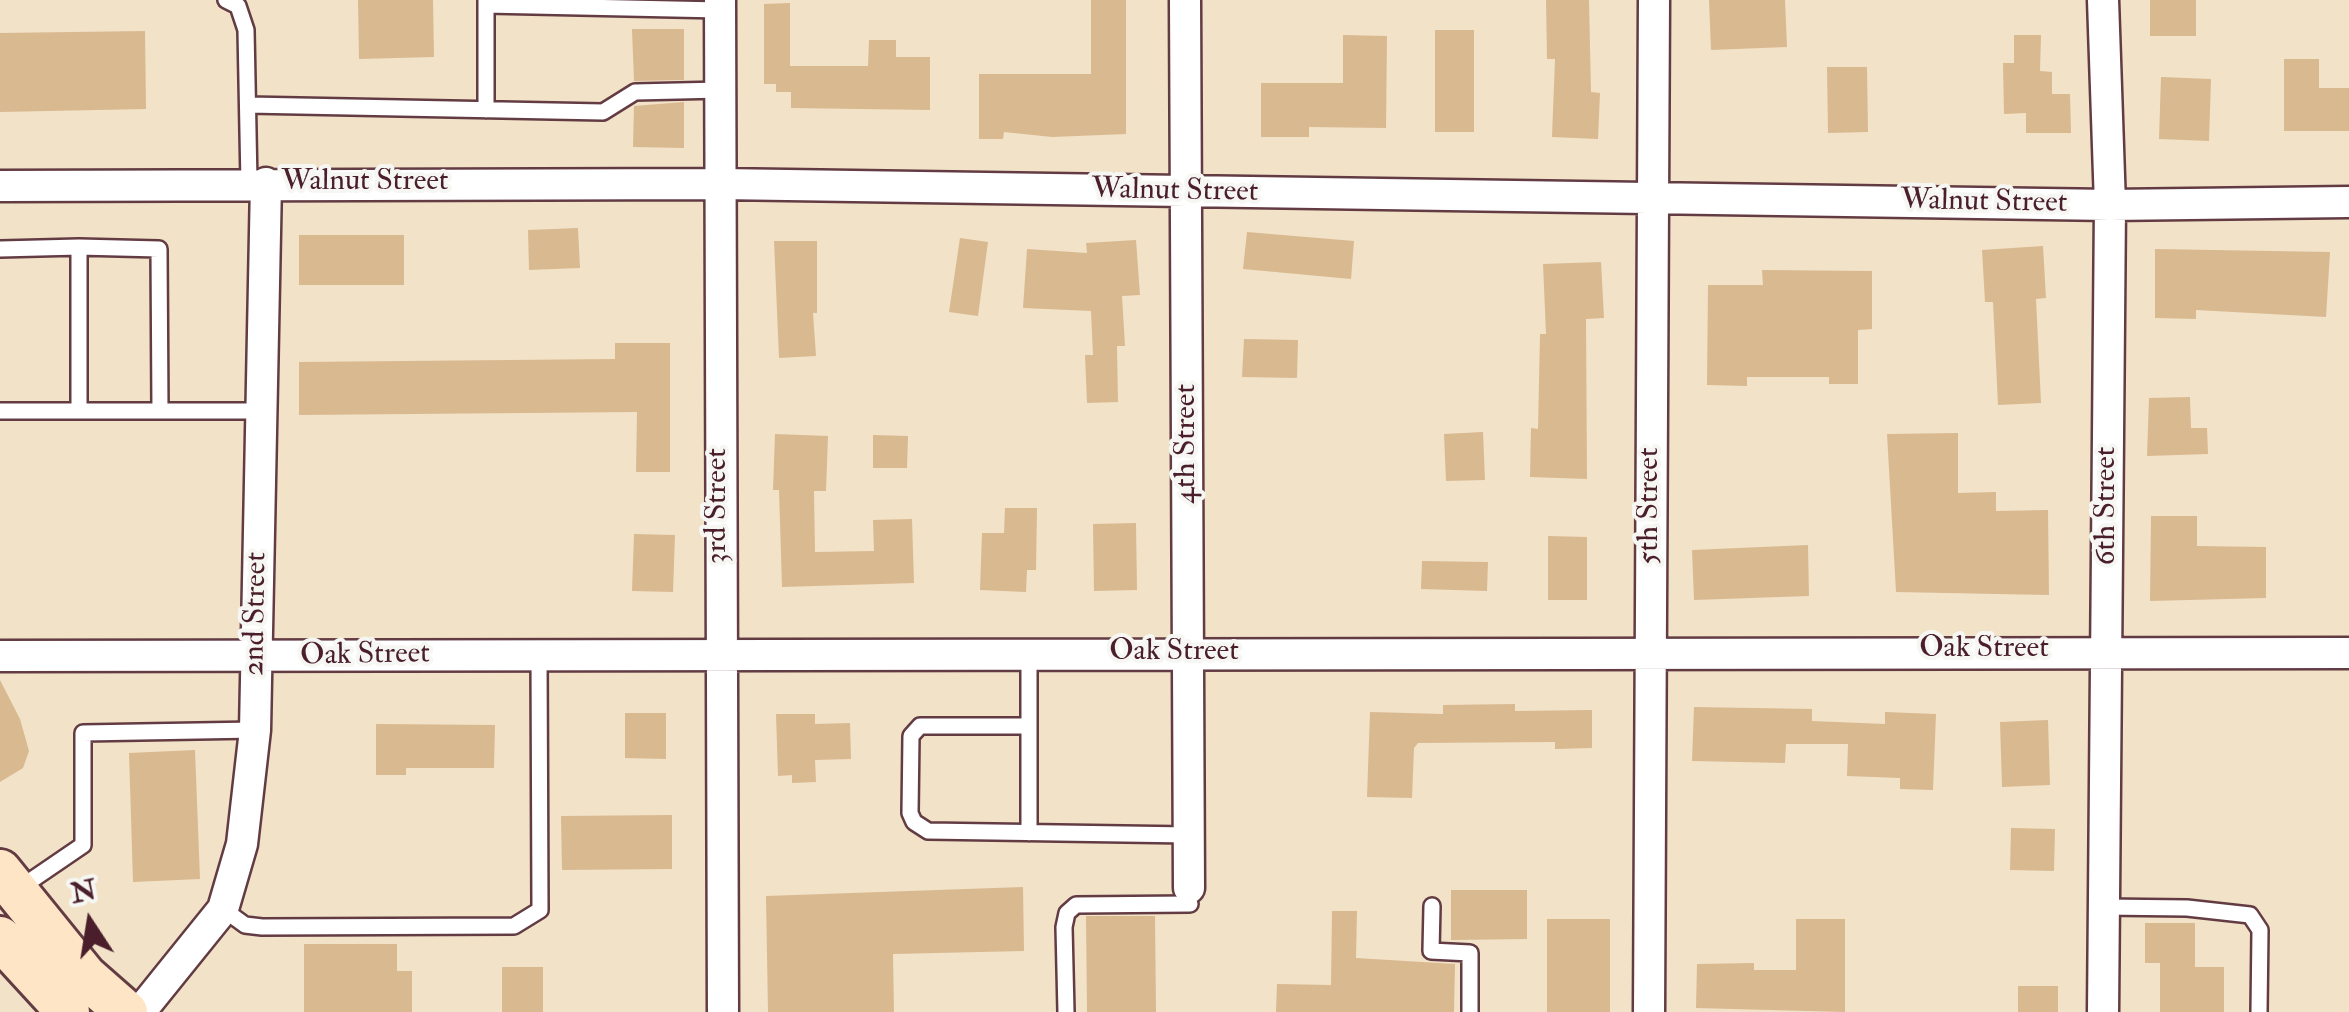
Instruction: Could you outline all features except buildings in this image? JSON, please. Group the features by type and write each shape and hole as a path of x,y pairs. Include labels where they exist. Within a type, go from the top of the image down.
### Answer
{"main road":[{"path":"8,880 85,976 126,1012"},
{"path":"0,938 68,1012"}],"street":[{"name":"4th Street","path":"1185,0 1190,896"},
{"name":"5th Street","path":"1648,1012 1654,0"},
{"name":"6th Street","path":"2103,0 2110,205 2103,1012"},
{"name":"3rd Street","path":"720,5 718,652 723,1012"},
{"name":"2nd Street","path":"140,1012 223,909 242,844 254,730 256,657 258,183"},
{"name":"Walnut Street","path":"0,186 722,184 2110,205 2349,202"},
{"name":"Oak Street","path":"0,656 1651,650 2349,653"}],"lane":[{"path":"226,0 238,6 246,30 248,105 258,183"},
{"path":"486,110 486,2 720,5"},
{"path":"248,105 602,112 635,92 721,90"},
{"path":"79,247 80,410"},
{"path":"0,249 159,249 160,410"},
{"path":"0,411 260,411"},
{"path":"1029,653 1029,833"},
{"path":"223,909 245,925 262,927 514,926 540,910 539,654"},
{"path":"1029,726 920,726 911,736 910,813 914,822 928,831 1190,835"},
{"path":"8,880 83,845 83,733 254,730"},
{"path":"1066,1012 1064,927 1068,913 1076,905 1190,896"},
{"path":"1432,906 1431,951 1470,953 1470,1012"},
{"path":"2104,908 2187,908 2250,916 2260,930 2259,1012"}]}
